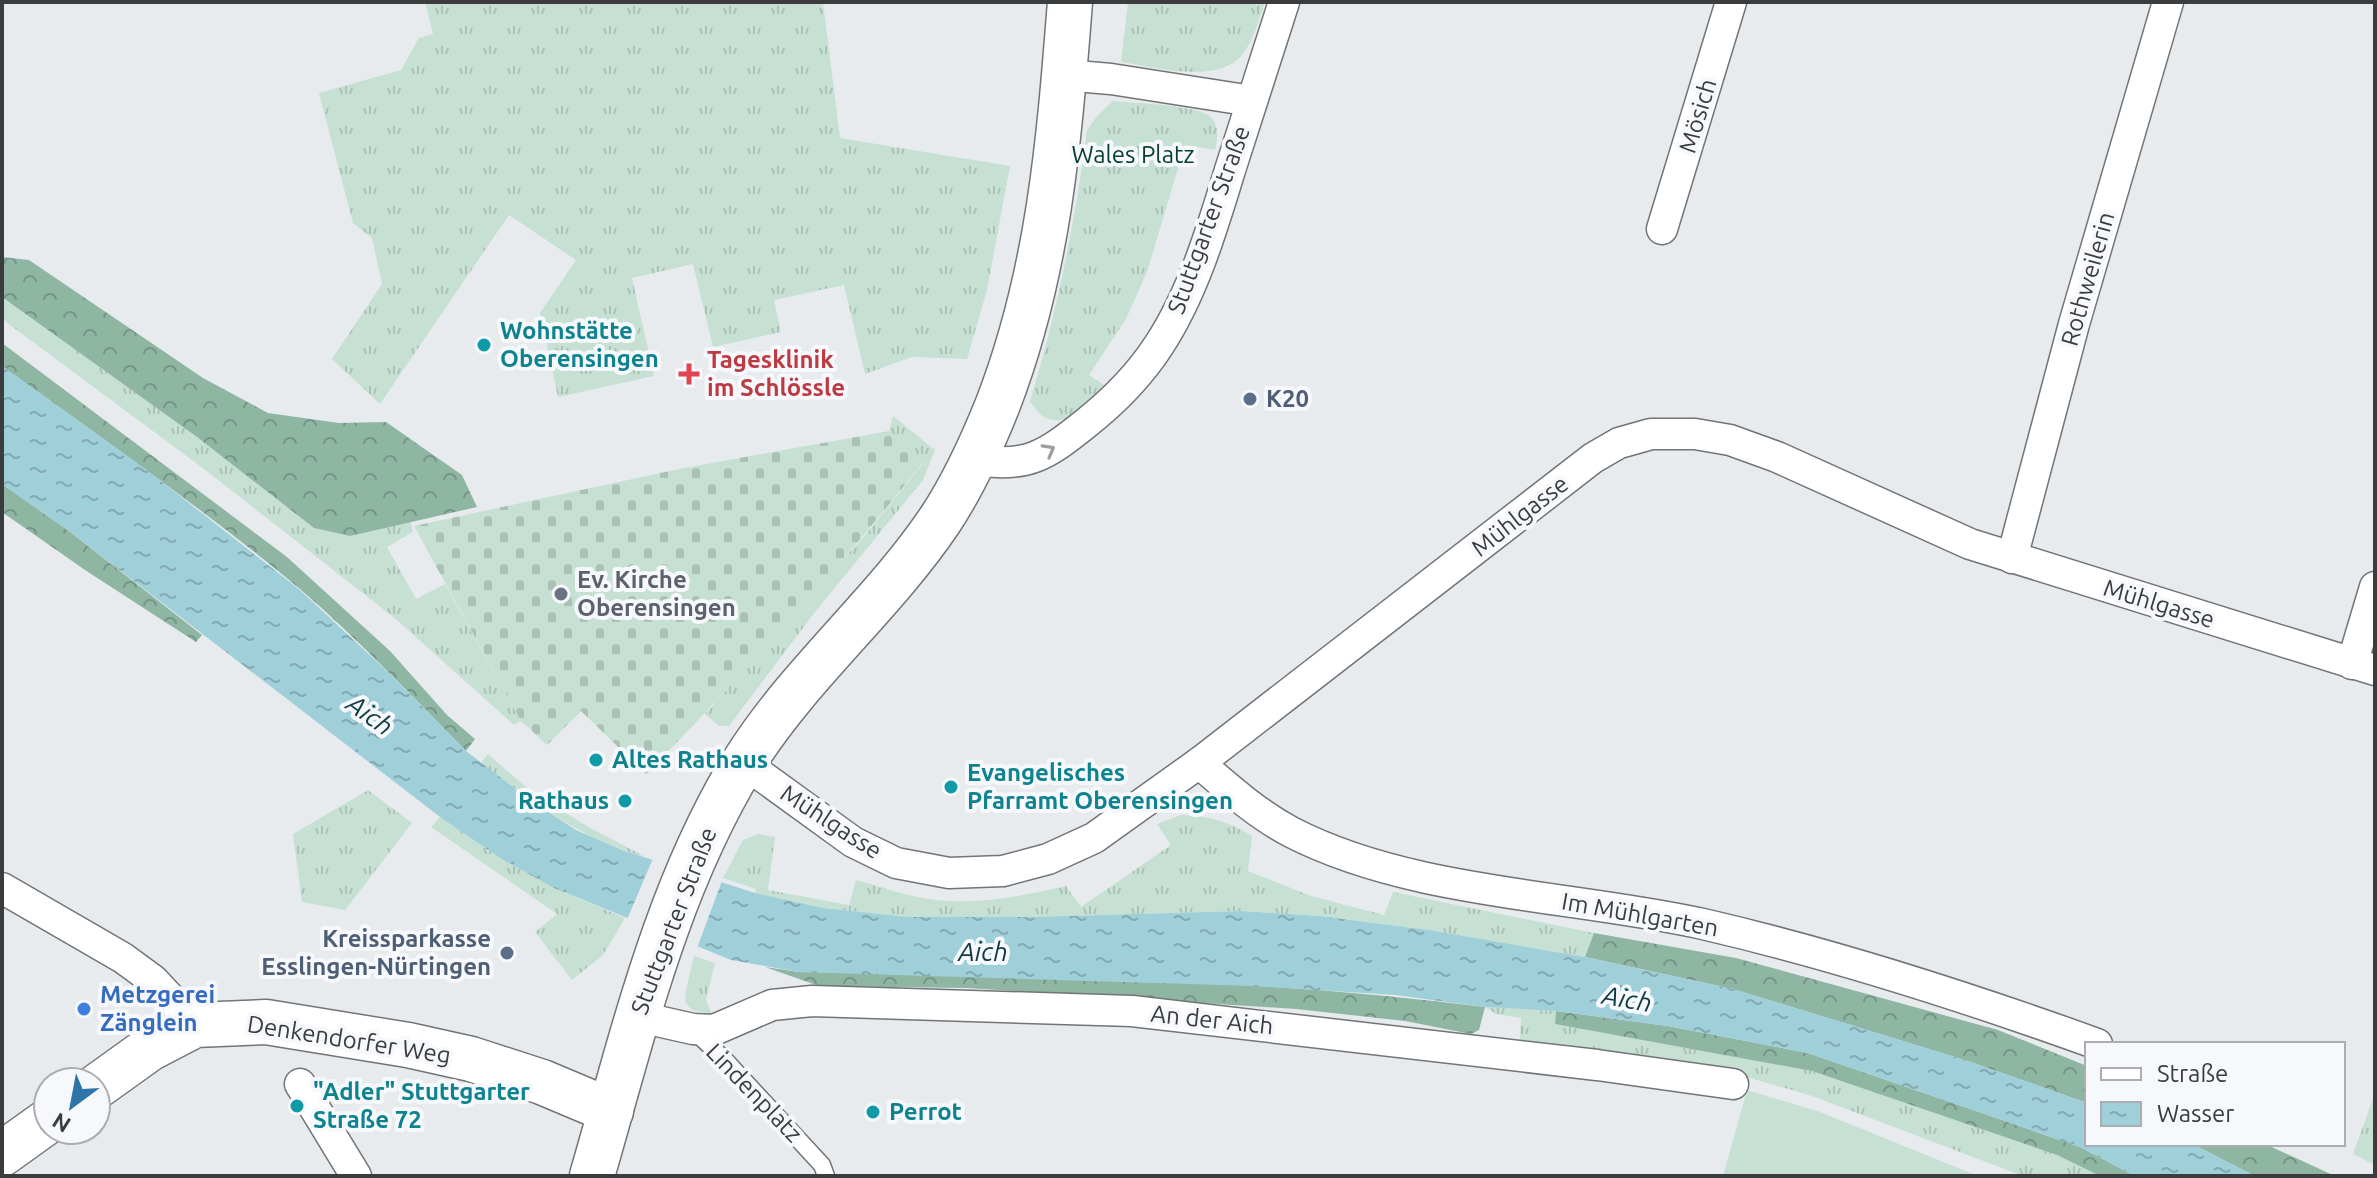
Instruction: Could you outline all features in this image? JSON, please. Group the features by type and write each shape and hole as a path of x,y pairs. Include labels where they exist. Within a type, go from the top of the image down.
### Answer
{"main road":[{"name":"Stuttgarter Straße","path":"592,1176 635,1016 697,850 744,763 785,704 901,573 941,519 975,460 1016,355 1039,268 1056,172 1070,2"},
{"name":"Denkendorfer Weg","path":"112,1076 149,1049 195,1025 266,1022 408,1045 471,1059 542,1082 611,1111"},
{"path":"2,1154 32,1132"}],"street":[{"name":"Stuttgarter Straße","path":"975,460 1002,464 1050,452 1112,403 1137,377 1161,343 1184,299 1215,218 1284,2"},
{"name":"Mösich","path":"1662,229 1731,2"},
{"name":"Rothweilerin","path":"2012,558 2074,324 2168,2"},
{"path":"1064,75 1111,79 1252,101"},
{"name":"Mühlgasse","path":"744,763 853,842 896,863 949,873 1003,871 1048,859 1094,838 1199,763 1593,458 1619,443 1651,434 1695,434 1730,440 1777,457 1970,544 2364,667"},
{"path":"2364,667 2375,587"},
{"name":"Im Mühlgarten","path":"1199,763 1238,796 1290,831 1357,859 1426,877 1700,924 1772,941 1871,967 2091,1042"},
{"path":"2,888 123,958 153,980 195,1025"},
{"name":"An der Aich","path":"693,1029 714,1030 772,1005 812,1001 1118,1010 1733,1084"},
{"name":"Lindenplatz","path":"635,1016 693,1029"},
{"path":"300,1084 356,1176"}],"lane":[{"name":"Lindenplatz","path":"693,1029 725,1060 824,1171"}],"green space":[{"path":"425,2 823,2 840,138 1010,166 987,290 967,359 912,357 865,374 844,285 774,300 781,332 713,347 693,264 632,278 654,376 558,397 540,313 576,260 509,215 380,404 332,359 382,284 372,238 353,223 319,93 401,70 419,38 433,34"},
{"path":"1128,2 1265,2 1253,36 1242,55 1231,64 1217,69 1185,72 1121,62"},
{"name":"Wales Platz","path":"1113,101 1177,107 1208,115 1215,122 1217,131 1215,150 1185,145 1147,272 1126,319 1089,375 1110,389 1069,418 1049,419 1039,413 1030,401 1064,267 1087,130"},
{"path":"2,257 29,260 203,378 268,413 339,423 386,422 462,475 477,507 350,536 314,528 197,437 2,297"},
{"path":"2,297 197,437 314,528 350,536 410,521 413,532 387,547 416,599 445,584 521,721 514,725 397,620 208,472 2,319"},
{"path":"2,343 287,557 390,651 447,715 475,739 466,751 364,648 300,589 191,503 2,366"},
{"path":"893,416 935,450 923,480 815,612 729,726 719,726 705,714 866,534 924,462 889,431"},
{"path":"889,431 924,461 789,621 646,774 581,711 547,745 521,721 414,526 679,469"},
{"path":"2,484 69,531 202,635 196,642 2,512"},
{"path":"488,754 534,794 646,857 601,841 539,805 481,763"},
{"path":"368,790 412,823 345,910 302,902 293,834"},
{"path":"1181,815 1218,820 1252,836 1248,871 1311,896 1384,915 1393,892 1594,933 1585,957 1429,930 1319,916 1241,911 907,917 823,908 755,893 756,889 723,878 743,840 758,834 775,837 768,890 849,905 856,880 911,896 947,901 998,899 1066,886 1081,907 1171,845 1157,824"},
{"path":"440,817 497,856 554,888 625,918 603,955 572,980 535,932 557,914 431,827"},
{"path":"1594,933 1736,958 1998,1030 2085,1065 2085,1102 1965,1060 1733,989 1585,957"},
{"path":"694,956 715,963 706,1000 712,1014 692,1010 685,1002"},
{"path":"765,967 799,972 1228,984 1485,1007 1479,1030 1471,1034 1405,1021 1296,1009 966,988 819,986"},
{"path":"1485,1007 1556,1011 1555,1024 1812,1071 2057,1155 2100,1176 2023,1176 1812,1096 1733,1073 1520,1040 1521,1018 1496,1014"},
{"path":"1556,1011 1668,1026 1808,1053 2080,1147 2135,1176 2100,1176 2057,1155 1812,1071 1555,1024"},
{"path":"1747,1090 1820,1112 1978,1176 1723,1176"},
{"path":"2375,1093 2375,1165 2353,1154"},
{"path":"2196,1146 2269,1146 2335,1176 2255,1176"}],"water":[{"name":"Aich","path":"2,366 152,474 300,590 466,751 530,800 576,830 622,850 755,893 823,908 907,917 1241,911 1319,916 1429,930 1585,957 1733,989 1965,1060 2085,1102 2085,1146 2196,1146 2255,1176 2135,1176 2080,1147 1808,1053 1668,1026 1395,995 1253,986 799,972 731,960 554,888 497,856 440,817 69,531 2,484"}],"pier":[{"path":"654,856 723,878 696,951 626,922"}],"place":[{"name":"Wohnstätte Oberensingen","path":"484,345"},
{"name":"Tagesklinik im Schlössle","path":"689,374"},
{"name":"K20","path":"1250,399"},
{"name":"Ev. Kirche Oberensingen","path":"561,594"},
{"name":"Altes Rathaus","path":"596,760"},
{"name":"Evangelisches Pfarramt Oberensingen","path":"951,787"},
{"name":"Rathaus","path":"625,801"},
{"name":"Kreissparkasse Esslingen-Nürtingen","path":"507,953"},
{"name":"Metzgerei Zänglein","path":"84,1009"},
{"name":"\"Adler\" Stuttgarter Straße 72","path":"297,1106"},
{"name":"Perrot","path":"873,1112"}]}
